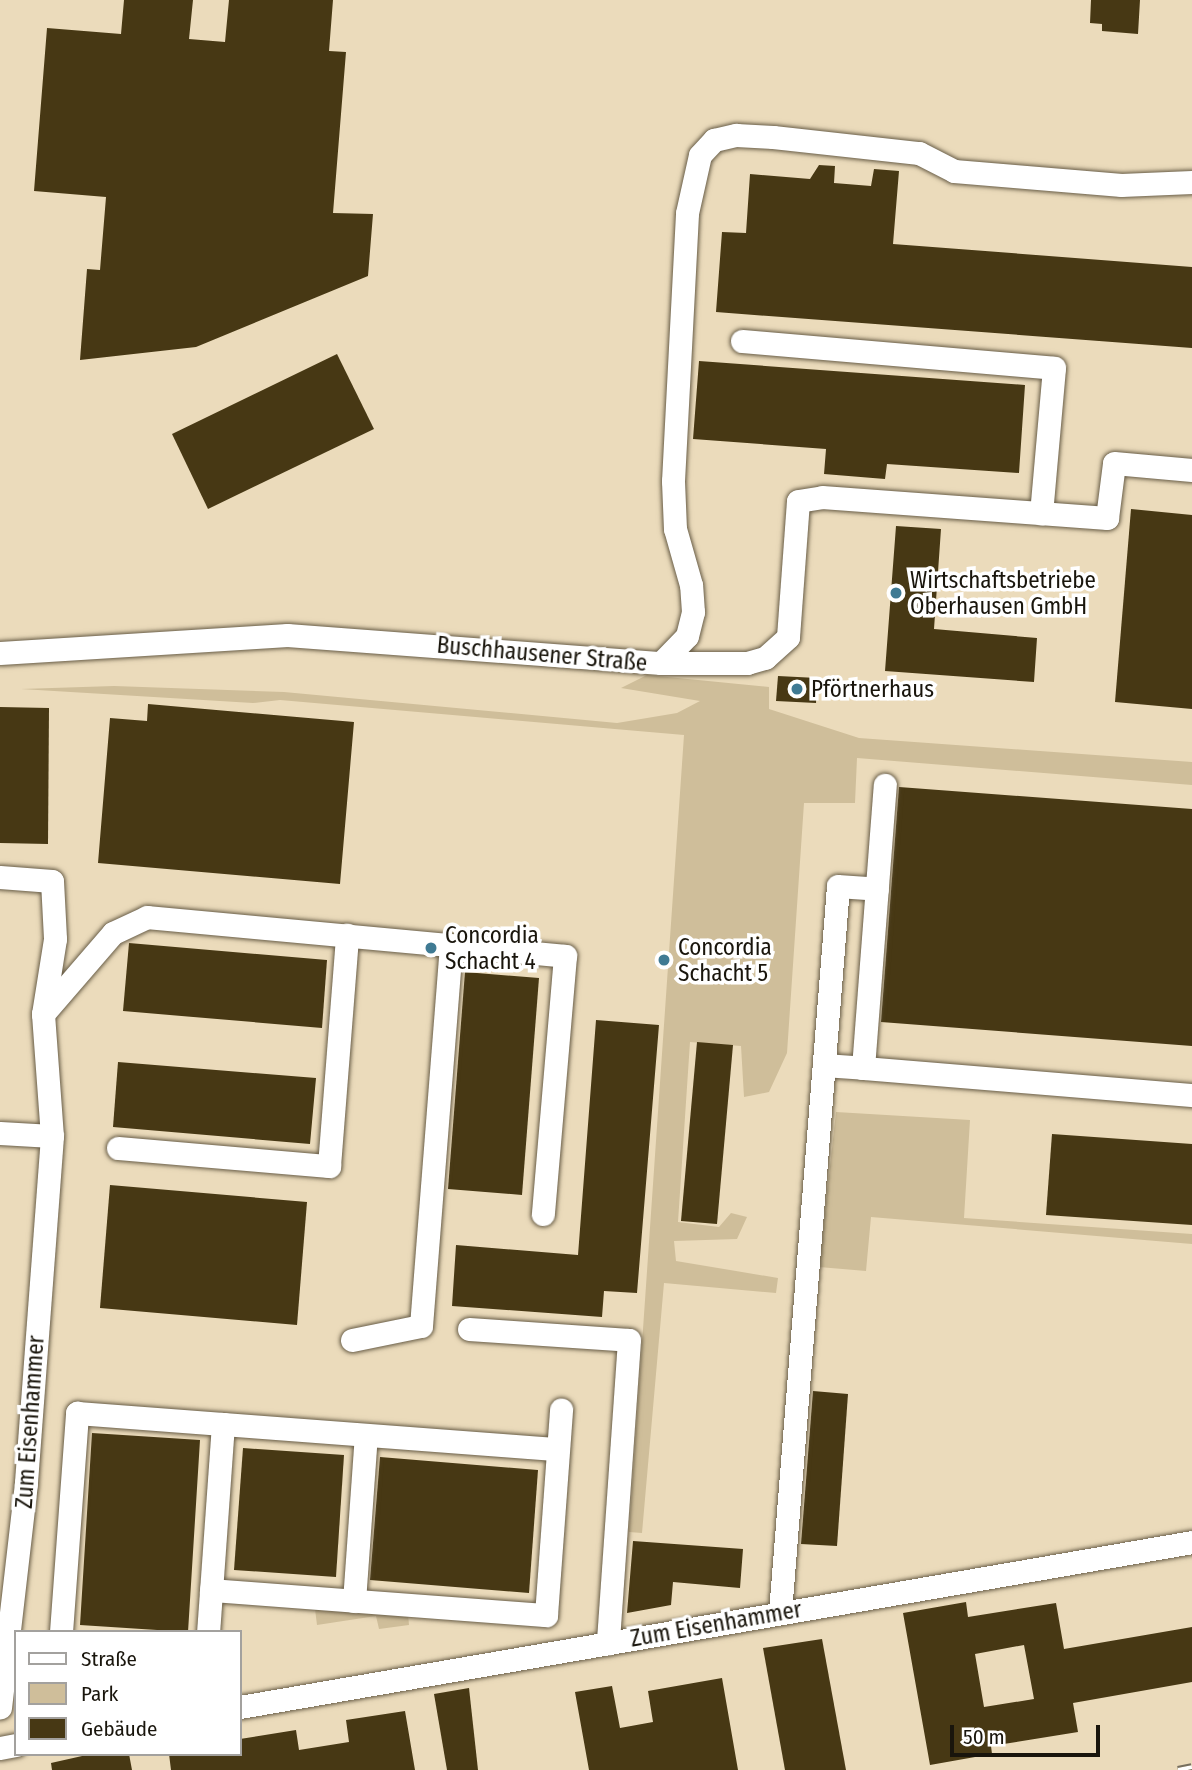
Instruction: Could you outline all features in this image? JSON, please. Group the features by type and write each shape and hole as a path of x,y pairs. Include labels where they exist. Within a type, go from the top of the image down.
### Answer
{"street":[{"name":"Buschhausener Straße","path":"0,653 287,635 660,663 687,636 694,612 691,585 672,512 687,212 700,155 714,140 736,135 919,153 954,171 1121,184 1192,182"},
{"path":"742,341 1054,368 1041,513"},
{"path":"660,663 747,663 765,658 788,637 798,501 822,497 1107,518 1114,463 1192,470"},
{"path":"863,1068 885,785"},
{"name":"Zum Eisenhammer","path":"0,877 52,881 55,939 43,1014 52,1136 10,1542 0,1707"},
{"path":"780,1612 838,886 877,889"},
{"path":"43,1014 113,933 147,916 565,956 543,1214"},
{"path":"118,1148 329,1166 347,935"},
{"path":"352,1340 421,1326 451,945"},
{"path":"824,1065 1192,1095"},
{"path":"0,1133 52,1136"},
{"path":"469,1329 629,1340 608,1643"},
{"path":"211,1590 546,1615 561,1410"},
{"path":"61,1630 77,1413 558,1449"},
{"path":"208,1630 223,1424"},
{"path":"354,1601 366,1435"},
{"name":"Zum Eisenhammer","path":"242,1707 1192,1542"}],"shaded area":[{"path":"0,0 1192,0 1192,1770 0,1770"}],"green space":[{"path":"647,675 769,687 769,709 859,738 1192,762 1192,785 857,758 855,803 804,803 787,1053 769,1092 744,1097 741,1046 690,1042 678,1222 719,1227 731,1213 747,1217 737,1239 674,1241 676,1261 778,1278 776,1293 664,1283 642,1533 629,1532 684,735 280,700 253,703 21,689 114,686 284,692 617,723 677,713 700,701 621,688"},
{"path":"836,1112 970,1120 964,1218 1192,1234 1192,1244 871,1217 866,1271 819,1267"},
{"path":"315,1609 408,1614 409,1625 379,1629 376,1616 317,1625"}],"building":[{"path":"124,0 193,0 189,39 225,42 229,0 333,0 329,51 346,52 333,213 373,214 368,276 196,347 80,360 87,269 100,270 106,197 34,191 47,28 121,34"},
{"path":"1091,0 1140,0 1138,34 1102,31 1102,24 1090,23"},
{"path":"819,165 835,166 834,183 871,186 874,169 899,171 893,244 1192,267 1192,348 716,312 722,232 746,233 750,174 810,179"},
{"path":"337,354 374,429 208,509 172,434"},
{"path":"699,361 1025,385 1019,473 887,464 885,479 824,474 826,449 693,439"},
{"path":"1131,509 1192,515 1192,709 1115,702"},
{"path":"896,526 941,529 934,629 1037,638 1034,682 885,671"},
{"name":"Pförtnerhaus","path":"778,676 817,678 816,703 776,701"},
{"path":"148,704 354,722 340,884 98,863 110,718 147,721"},
{"path":"0,707 49,708 48,844 0,843"},
{"path":"899,787 1192,809 1192,1046 881,1022"},
{"path":"129,943 327,960 322,1028 123,1011"},
{"path":"465,972 539,978 522,1195 448,1189"},
{"path":"596,1020 659,1025 637,1293 604,1291 602,1317 452,1306 456,1245 578,1255"},
{"path":"697,1042 733,1045 717,1224 681,1221"},
{"path":"118,1062 316,1078 310,1144 113,1127"},
{"path":"1052,1134 1192,1144 1192,1225 1046,1215"},
{"path":"110,1185 307,1202 297,1325 100,1308"},
{"path":"813,1391 848,1394 837,1546 801,1544"},
{"path":"92,1433 200,1440 188,1630 80,1625"},
{"path":"243,1448 344,1455 336,1577 234,1570"},
{"path":"380,1457 538,1470 529,1593 370,1580"},
{"path":"633,1541 743,1549 740,1588 673,1582 671,1605 627,1613"},
{"path":"966,1602 968,1617 1056,1603 1064,1649 1192,1627 1192,1682 1073,1703 1078,1732 991,1746 992,1754 930,1765 903,1613","holes":["1024,1645 1034,1699 984,1707 975,1654"]},
{"path":"822,1639 846,1770 785,1770 763,1648"},
{"path":"722,1678 738,1770 589,1770 575,1692 612,1686 620,1728 653,1722 648,1691"},
{"path":"469,1688 478,1770 447,1770 434,1694"},
{"path":"405,1711 415,1770 171,1770 169,1756 242,1756 242,1739 296,1730 299,1750 349,1742 346,1720"},
{"path":"82,1756 129,1756 132,1770 52,1770 51,1763"}],"railway":[{"path":"1178,1770 1192,1767"}],"place":[{"name":"Wirtschaftsbetriebe Oberhausen GmbH","path":"896,593"},
{"name":"Pförtnerhaus","path":"797,689"},
{"name":"Concordia Schacht 4","path":"431,948"},
{"name":"Concordia Schacht 5","path":"664,960"}]}
